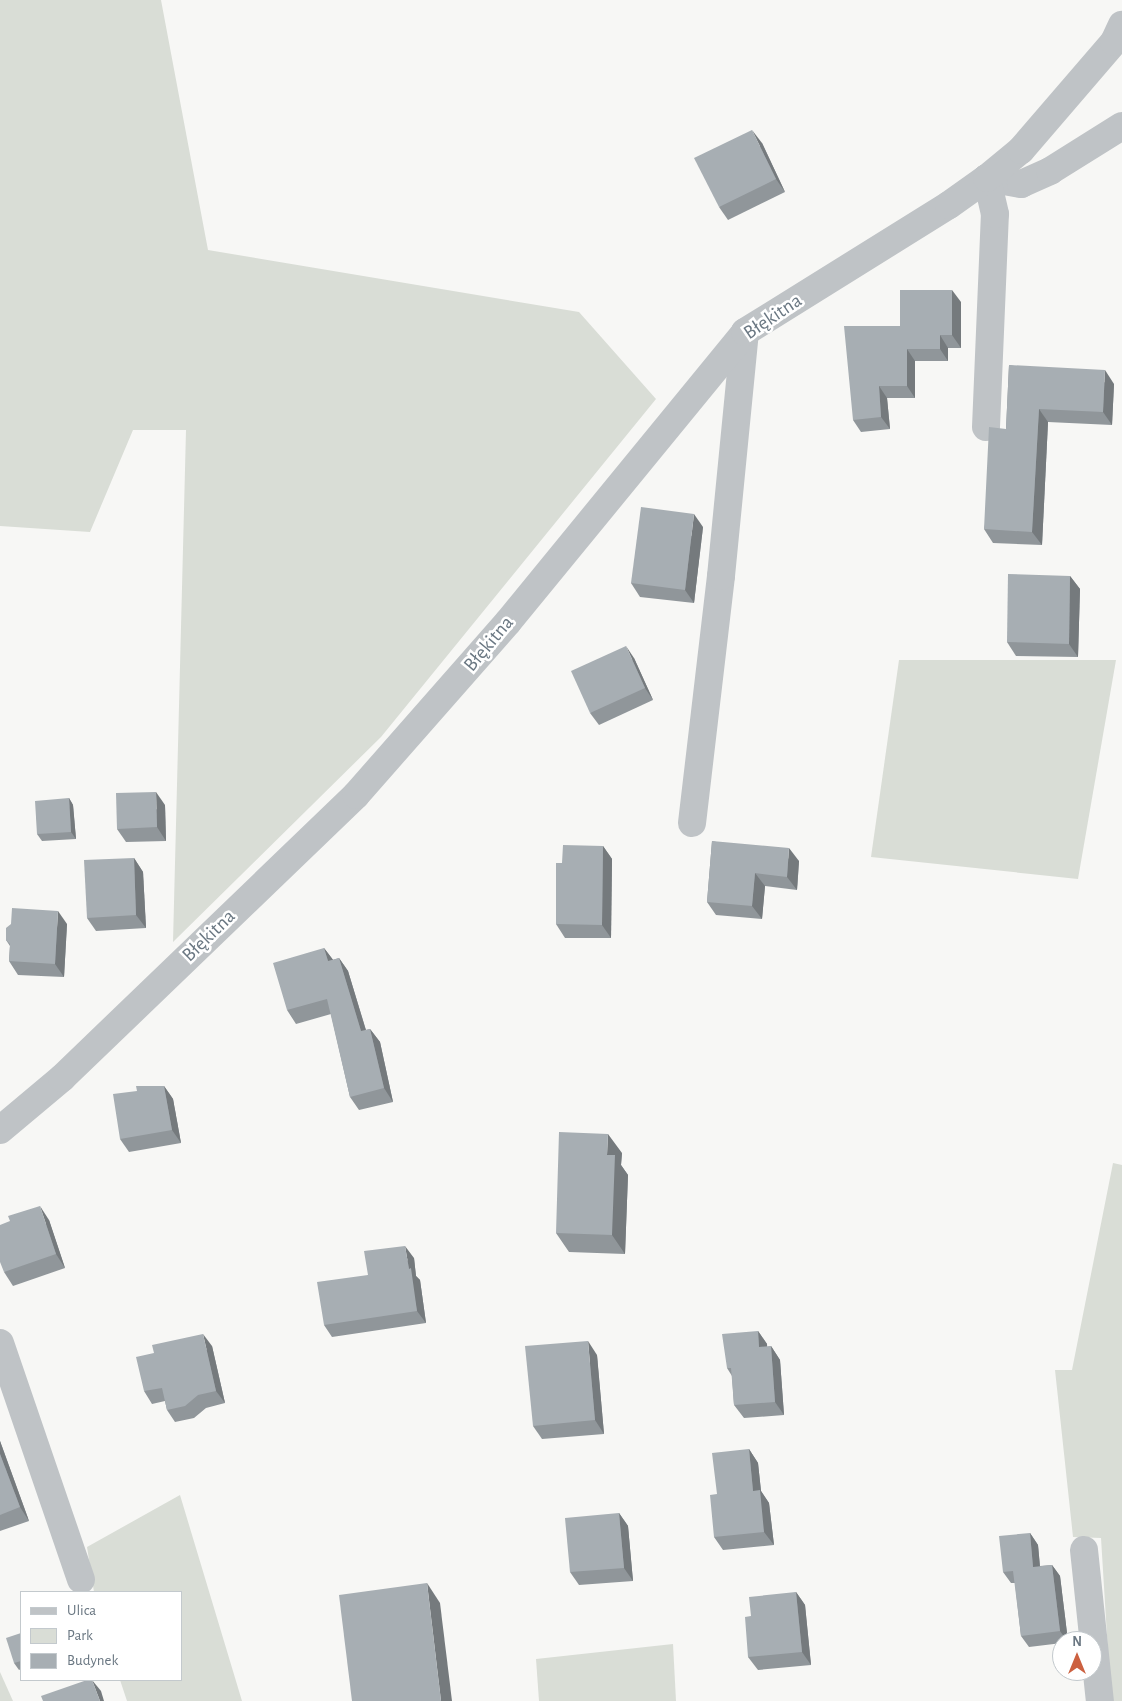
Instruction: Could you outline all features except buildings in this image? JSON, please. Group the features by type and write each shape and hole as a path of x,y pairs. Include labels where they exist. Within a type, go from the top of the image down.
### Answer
{"street":[{"name":"Błękitna","path":"0,1130 62,1078 356,795 508,622 745,332 949,205 987,178 1021,150 1114,42 1122,25"},
{"path":"986,427 995,214 987,178 1021,184 1050,171 1122,126"},
{"path":"692,823 721,576 745,332"},
{"path":"0,1343 81,1579"},
{"path":"1084,1550 1100,1701"}],"green space":[{"path":"0,0 161,0 208,250 579,312 656,399 381,737 173,942 186,430 133,430 90,532 0,526"},
{"path":"899,660 1116,660 1078,879 871,857"},
{"path":"1113,1163 1122,1165 1122,1701 1111,1701 1101,1538 1073,1537 1055,1370 1072,1370"},
{"path":"180,1495 242,1701 127,1701 120,1681 182,1681 182,1591 94,1591 87,1547"},
{"path":"673,1644 676,1701 539,1701 536,1659"},
{"path":"0,1672 13,1701 0,1701"}]}
